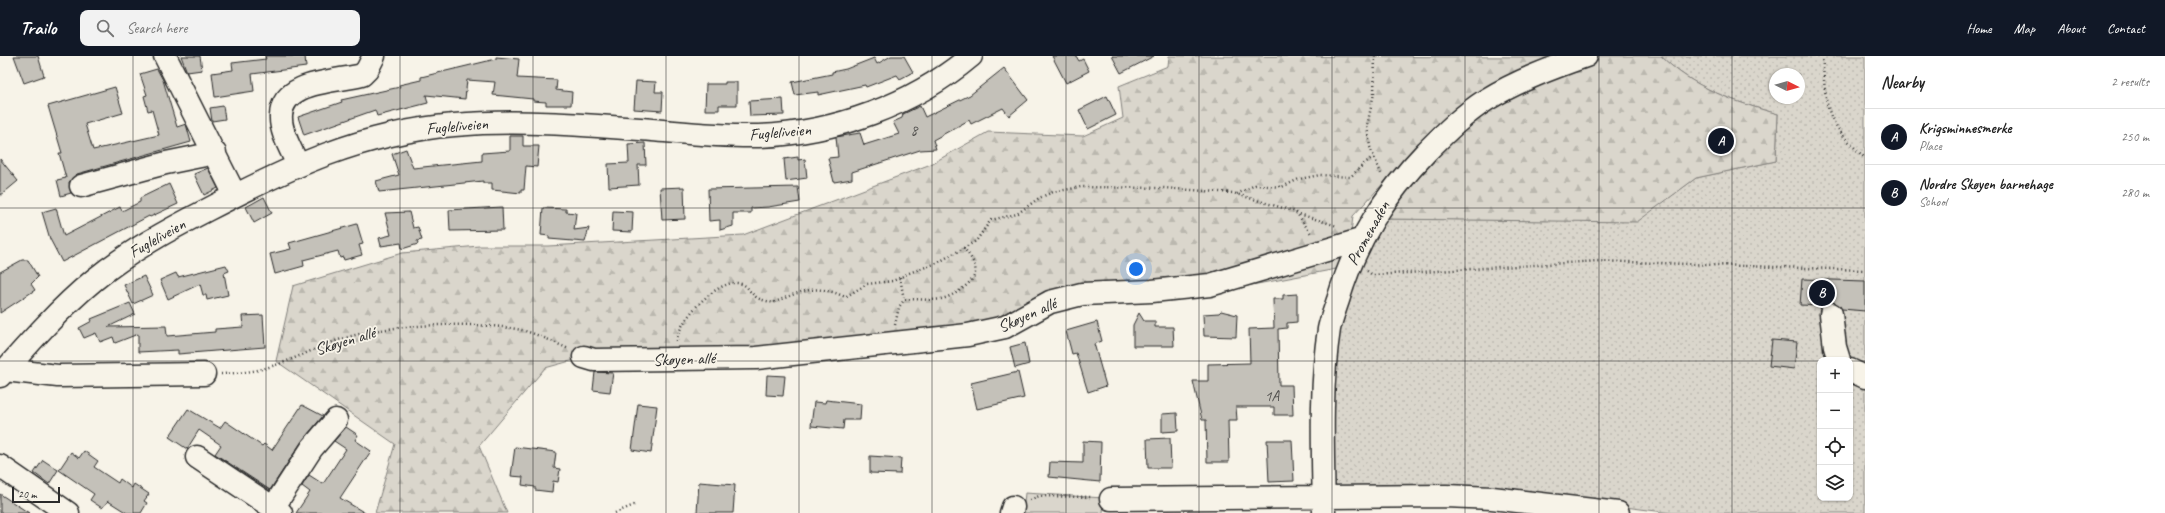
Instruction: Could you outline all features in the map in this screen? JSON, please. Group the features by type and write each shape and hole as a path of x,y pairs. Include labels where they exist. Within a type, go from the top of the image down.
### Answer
{"street":[{"path":"165,56 236,195"},
{"path":"298,165 282,124 280,115 284,102 289,95 302,87 362,75 367,70 374,56"},
{"name":"Fugleliveien","path":"3,373 27,344 67,305 122,259 170,229 236,195 298,165 324,154 360,142 426,128 454,125 539,124 744,136 813,129 845,122 879,110 908,97 937,82 971,56"},
{"name":"Promenaden","path":"1324,505 1325,357 1330,327 1354,248 1372,219 1395,188 1445,132 1486,101 1527,80 1586,56"},
{"path":"81,186 166,163 214,153"},
{"name":"Skøyen allé","path":"584,357 594,360 677,360 764,357 993,331 1005,327 1050,302 1082,294 1152,292 1210,285 1323,250 1354,248"},
{"path":"1831,314 1834,339 1838,357"},
{"path":"1853,371 1865,377"},
{"path":"3,373 58,376 204,374"},
{"path":"197,457 277,510 312,448 336,420"},
{"path":"0,466 68,513"},
{"path":"1111,499 1324,505 1454,496 1492,498 1618,513"}],"path":[{"path":"1375,56 1374,93 1366,119 1368,140 1383,179 1395,188"},
{"path":"1822,56 1825,95 1832,120 1839,131 1865,158"},
{"path":"1237,194 1255,185 1282,186 1299,179 1320,175 1350,177 1359,170 1366,161 1374,157"},
{"path":"677,360 678,333 689,315 711,293 723,286 736,283 747,286 756,297 773,303 807,290 819,288 846,297 867,284 893,280 937,263 976,241 991,220 1017,214 1039,198 1053,192 1081,187 1155,188 1237,194 1296,212 1341,228 1373,275 1597,261 1865,270"},
{"path":"1296,212 1323,250"},
{"path":"892,343 898,307 904,300 915,298 941,299 952,295 962,288 975,273 974,266 964,247"},
{"path":"900,277 904,300"},
{"name":"Skøyen allé","path":"204,374 249,372 270,367 352,335 377,330 417,327 465,326 520,330 546,338 584,357"},
{"path":"1012,510 1039,496 1111,499"},
{"path":"615,513 634,505"}],"green space":[{"path":"1169,56 1552,57 1415,149 1353,216 1347,267 1215,292 1064,298 1003,328 921,339 585,357 545,368 479,446 507,513 375,513 395,444 276,361 293,286 402,253 479,246 548,246 743,235 931,164 988,132 1083,136 1123,118 1119,86 1168,66"},
{"path":"1600,56 1661,56 1687,77 1715,92 1731,99 1778,114 1776,161 1696,178 1637,222 1382,219 1419,168 1469,123 1557,73"},
{"path":"1661,56 1865,56 1865,513 1672,513 1554,498 1332,486 1330,392 1340,309 1382,219 1637,221 1696,178 1776,161 1778,114 1731,99 1687,77"},
{"path":"1025,493 1104,498 1103,513 1023,513"}],"building":[{"path":"14,56 38,56 44,76 24,83"},
{"path":"181,56 200,56 202,70 187,72"},
{"path":"265,56 305,56 306,67 252,74 254,91 215,97 212,73 233,70 232,63 266,59"},
{"path":"891,56 904,56 913,72 900,79 897,75 866,87 865,85 818,95 818,92 795,95 792,82 832,74 832,72 846,69 874,58 877,64"},
{"path":"1052,56 1076,56 1079,61 1083,59 1089,71 1066,83"},
{"path":"1112,56 1154,56 1121,73"},
{"path":"496,57 519,59 517,78 557,80 556,90 572,92 571,105 546,105 546,102 533,101 533,99 493,95 495,82 467,80 465,99 426,95 428,103 377,116 375,110 304,135 298,117 342,102 341,100 400,87 399,85 421,80 421,77 496,59"},
{"path":"1004,68 1028,100 1009,116 1003,108 971,124 969,120 933,140 936,149 920,150 852,172 852,179 834,182 828,158 838,157 836,137 860,133 864,145 899,134 893,122 902,118 903,114 920,106 925,117 970,95"},
{"path":"157,69 163,80 177,127 186,124 191,142 77,174 69,182 71,193 61,196 57,180 66,178 59,153 62,153 48,106 115,87 123,113 85,124 93,150 159,135 152,110 148,111 144,96 147,95 140,74"},
{"path":"636,81 656,82 655,92 663,92 662,111 634,109"},
{"path":"725,82 737,82 737,105 719,105 719,110 705,110 706,84 725,84"},
{"path":"1107,96 1116,115 1088,129 1079,110"},
{"path":"783,99 784,115 750,116 749,101"},
{"path":"223,106 225,119 212,121 210,108"},
{"path":"510,136 523,136 523,146 539,146 537,167 526,166 524,190 521,190 521,193 492,190 492,183 483,183 483,181 379,192 376,181 399,175 392,154 406,149 413,168 482,161 482,153 510,151"},
{"path":"645,143 646,165 638,165 639,185 609,187 608,164 629,163 628,144"},
{"path":"798,157 798,160 805,159 807,178 786,181 784,159"},
{"path":"0,159 18,181 0,196"},
{"path":"208,168 218,188 204,195 194,174"},
{"path":"169,184 178,204 150,217 149,216 62,262 50,239 42,212 56,208 64,236 120,207 122,211 140,202 140,198"},
{"path":"684,187 685,219 662,220 660,188"},
{"path":"798,187 800,202 751,208 751,213 733,213 733,226 720,230 720,220 709,221 708,189"},
{"path":"264,197 272,213 254,223 246,207"},
{"path":"502,207 503,230 450,231 449,210"},
{"path":"543,208 566,209 566,212 576,213 574,230 589,228 585,242 549,239 549,236 541,235"},
{"path":"613,211 633,212 632,232 612,231"},
{"path":"409,212 413,228 418,227 422,240 417,241 418,244 402,249 401,243 381,246 379,238 391,235 385,213"},
{"path":"357,224 363,244 359,245 362,255 344,260 343,257 340,258 338,251 303,260 304,266 275,274 270,254 291,249 289,243"},
{"path":"22,260 28,260 38,277 31,284 35,290 0,313 0,272"},
{"path":"226,265 229,271 224,273 228,295 207,300 206,295 203,295 200,284 168,299 160,280 176,273 178,277"},
{"path":"144,276 153,295 133,304 124,285"},
{"path":"1802,279 1865,281 1865,311 1842,309 1836,303 1830,302 1822,306 1800,305"},
{"path":"1297,294 1297,322 1287,323 1287,328 1278,329 1279,385 1292,385 1293,415 1274,415 1274,407 1236,407 1237,420 1228,420 1229,462 1207,462 1206,420 1202,420 1193,381 1208,381 1208,364 1250,363 1249,329 1274,328 1273,299 1283,299 1283,295"},
{"path":"130,303 135,314 108,327 166,326 167,336 215,332 215,329 243,327 242,316 263,315 265,347 178,354 178,350 138,352 138,334 115,343 113,337 100,342 96,333 84,338 79,328 92,321 91,319"},
{"path":"1221,311 1237,315 1236,337 1204,336 1203,314 1219,313"},
{"path":"1139,313 1144,321 1155,321 1155,327 1173,327 1174,346 1133,346 1133,325"},
{"path":"1097,322 1102,341 1094,344 1106,386 1088,392 1076,353 1072,354 1066,331"},
{"path":"1772,340 1797,342 1794,369 1769,366"},
{"path":"1025,343 1029,364 1015,368 1010,347"},
{"path":"595,372 613,373 610,392 593,390"},
{"path":"1018,372 1024,398 977,409 971,383"},
{"path":"767,375 785,376 783,396 766,395"},
{"path":"826,400 861,404 860,420 844,420 843,429 811,426 814,402 825,403"},
{"path":"638,404 657,406 651,453 632,450"},
{"path":"302,405 323,416 302,441 270,490 215,454 221,445 199,430 187,449 169,437 188,409 220,428 225,421 262,446 264,444 272,450"},
{"path":"1177,413 1178,431 1162,432 1162,414"},
{"path":"346,427 358,435 355,440 371,451 340,498 365,513 296,513 310,492 302,486 309,475 323,484 346,449 334,441"},
{"path":"1170,438 1171,468 1148,468 1147,439"},
{"path":"1267,440 1292,440 1294,481 1269,482"},
{"path":"1083,441 1101,442 1100,482 1049,477 1050,462 1083,463"},
{"path":"515,447 556,452 554,468 560,469 558,482 553,481 552,492 535,490 535,487 522,485 523,477 511,476"},
{"path":"84,451 98,461 94,467 118,483 120,479 132,488 134,484 149,494 144,501 147,503 141,513 127,513 108,501 102,508 90,500 94,494 59,470 71,452 79,458"},
{"path":"870,456 901,458 900,474 870,473"},
{"path":"43,460 58,470 49,484 34,473"},
{"path":"699,482 735,485 733,513 697,513"},
{"path":"0,494 29,513 0,513"}],"place":[{"name":"Krigsminnesmerke","path":"1721,141"},
{"name":"Nordre Skøyen barnehage","path":"1822,293"}]}
